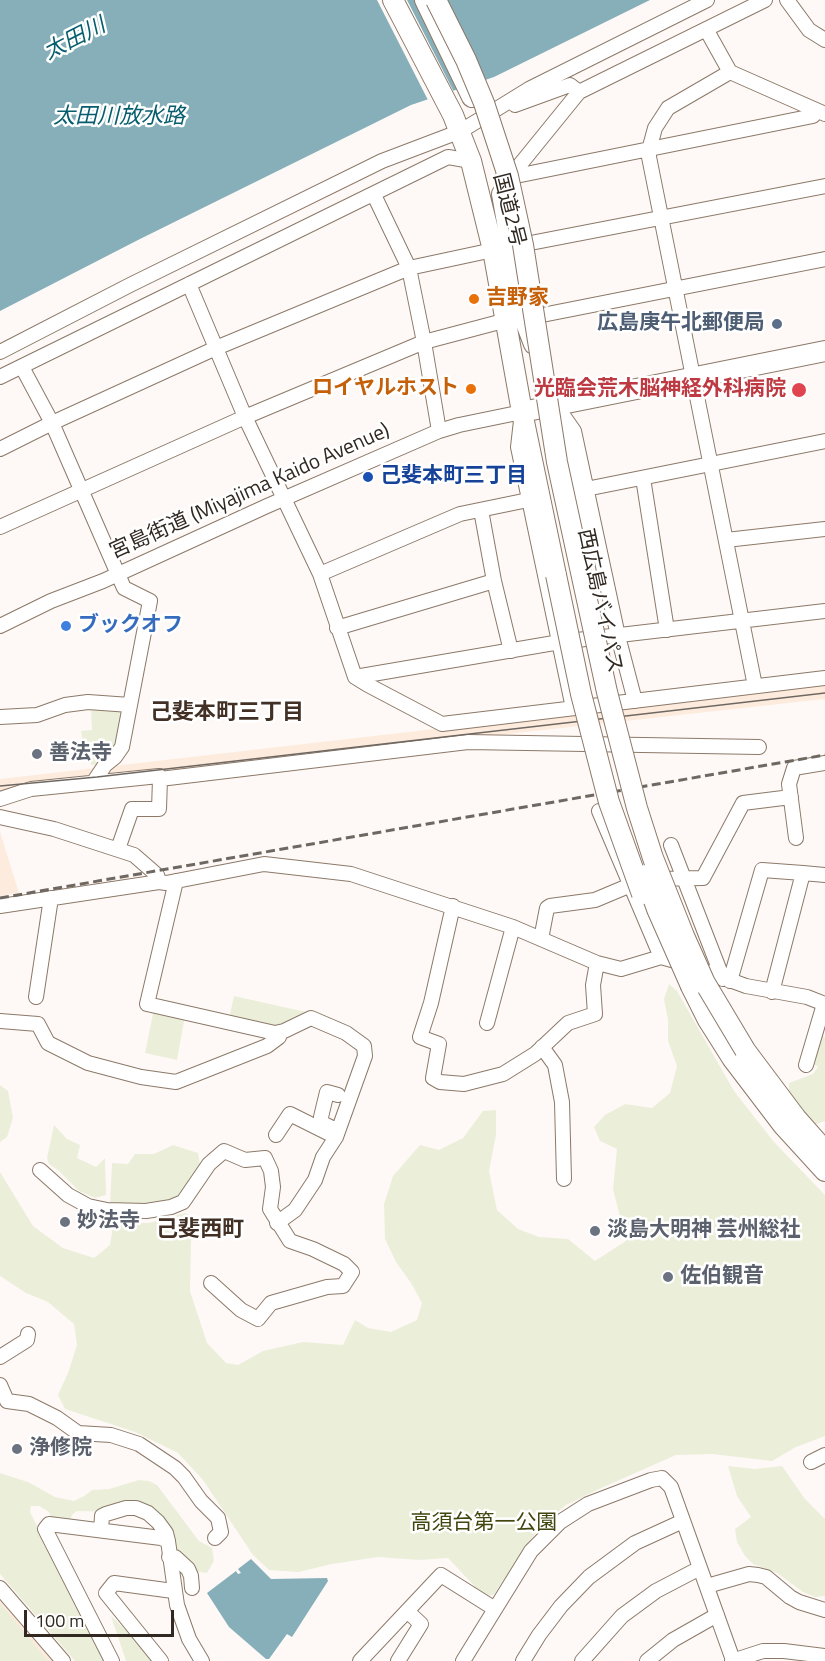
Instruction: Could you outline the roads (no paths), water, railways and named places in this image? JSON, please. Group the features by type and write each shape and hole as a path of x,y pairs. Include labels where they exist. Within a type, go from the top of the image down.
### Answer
{"highway":[{"name":"国道2号","path":"393,0 457,123 503,249"},
{"name":"国道2号","path":"423,0 483,110 499,180 503,249 515,319 522,412 581,694 612,813 633,873 650,912 691,986"},
{"name":"西広島バイパス","path":"423,0 473,109 491,162 510,247 545,464 595,699 624,812 641,864 657,909 708,1020 759,1095 825,1171"},
{"name":"西広島バイパス","path":"436,0 466,60 484,104 508,176 526,264 557,462 607,692 637,808 664,888 705,983 745,1050 790,1110 825,1151"},
{"name":"国道2号","path":"515,319 556,405 631,741 664,863 664,888"},
{"path":"522,412 825,351"}],"street":[{"path":"0,352 130,285 707,0"},
{"path":"499,180 514,172 579,92 765,0"},
{"path":"787,0 809,30 825,40"},
{"path":"706,29 730,72 821,113"},
{"path":"730,72 668,108 655,128 649,150 755,687"},
{"path":"483,110 516,105 570,85 579,92"},
{"path":"499,180 821,113"},
{"path":"0,377 448,157 471,161"},
{"path":"0,449 216,348 409,268 825,186"},
{"path":"374,195 409,268 439,431"},
{"path":"0,527 245,417 424,342 515,319 825,259"},
{"path":"189,284 245,417 320,574 355,677 442,724 825,678"},
{"path":"22,367 52,423 124,588 150,601 122,747 105,765 93,783"},
{"path":"556,405 574,431 618,636 635,701"},
{"path":"522,412 518,447 573,708"},
{"name":"宮島街道 (Miyajima Kaido Avenue)","path":"0,626 51,601 103,581 439,431 522,412"},
{"path":"586,489 825,441"},
{"path":"643,478 667,630"},
{"path":"320,574 460,514 528,500"},
{"path":"481,510 494,581 511,651"},
{"path":"726,540 825,529"},
{"path":"337,628 494,581"},
{"path":"355,677 560,642 825,611"},
{"path":"0,717 37,715 65,705 88,702 129,705"},
{"path":"0,799 31,789 159,776 160,779 468,742 759,747"},
{"path":"796,838 789,784 794,768 825,763"},
{"path":"118,849 132,809 159,809 160,779"},
{"path":"541,939 549,907 595,900 645,879 703,878 743,803 791,797"},
{"path":"599,811 661,957"},
{"path":"0,817 54,829 134,855 157,875 159,882"},
{"path":"671,845 726,980"},
{"path":"0,906 159,882 166,883 264,864 351,874 513,927 597,963 621,969 661,957 726,980 772,992 807,997 824,1004 806,1065"},
{"path":"726,980 762,870 825,875"},
{"path":"772,992 803,873"},
{"path":"176,881 147,1004 280,1033 311,1018 346,1033 364,1046 365,1056 337,1134 323,1157 315,1180 295,1210 277,1223"},
{"path":"36,997 51,898"},
{"path":"453,906 431,1003 420,1037 439,1044 433,1078 440,1082 454,1084 503,1074 535,1054 568,1023 595,1014 593,985 597,963"},
{"path":"488,1023 513,927"},
{"path":"0,1021 38,1024 48,1043 88,1063 141,1077 176,1082 267,1046 279,1037 280,1033"},
{"path":"542,1047 555,1065 562,1102 564,1179"},
{"path":"337,1134 322,1124 321,1117 327,1092 338,1095"},
{"path":"276,1135 290,1114 337,1134"},
{"path":"40,1170 68,1195 88,1206 107,1210 146,1211 171,1207 183,1202 209,1164 224,1151 245,1160 265,1158 272,1179 270,1209 290,1241 344,1264 352,1272 343,1286 327,1287 271,1303 258,1319 241,1310 211,1283"},
{"path":"0,1357 27,1340 28,1334"},
{"path":"0,1385 7,1401 29,1404 57,1418 78,1433 111,1435 139,1444 176,1468 218,1518 221,1532 215,1538"},
{"path":"811,1462 825,1455"},
{"path":"463,1661 531,1551 560,1522 588,1504 662,1478 671,1487 732,1661 763,1651 784,1650 825,1656"},
{"path":"101,1530 102,1516 126,1508 136,1508 148,1513 158,1522 166,1533 168,1541 173,1591 189,1639 202,1661"},
{"path":"523,1661 561,1606 589,1576 635,1543 683,1521"},
{"path":"112,1661 45,1529 49,1524 160,1538 168,1541"},
{"path":"169,1557 175,1557 188,1569 192,1588"},
{"path":"582,1661 622,1616 656,1591 700,1568"},
{"path":"707,1586 749,1574 758,1575 774,1583 790,1597 825,1610"},
{"path":"360,1661 441,1575 495,1609"},
{"path":"161,1661 106,1593 114,1583 173,1591"},
{"path":"0,1588 63,1661"},
{"path":"398,1661 422,1624 407,1611"},
{"path":"647,1661 673,1640 717,1615"}],"water":[{"name":"太田川放水路","path":"0,0 650,0 494,77 411,105 0,311"},
{"path":"251,1559 271,1579 327,1578 328,1581 292,1637 287,1634 269,1659 266,1659 229,1627 207,1593 236,1571 238,1574 241,1573 238,1569"}],"tram line":[{"path":"0,786 97,777 825,693"}],"railway":[{"path":"0,898 825,755"}],"place":[{"name":"吉野家","path":"474,299"},
{"name":"広島庚午北郵便局","path":"777,324"},
{"name":"ロイヤルホスト","path":"471,389"},
{"name":"光臨会荒木脳神経外科病院","path":"799,390"},
{"name":"己斐本町三丁目","path":"368,477"},
{"name":"ブックオフ","path":"66,626"},
{"name":"善法寺","path":"37,754"},
{"name":"妙法寺","path":"65,1222"},
{"name":"淡島大明神 芸州総社","path":"595,1231"},
{"name":"佐伯観音","path":"668,1277"},
{"name":"浄修院","path":"17,1449"}],"district":[{"name":"己斐本町三丁目","path":"227,714"},
{"name":"己斐西町","path":"200,1231"}],"water label":[{"name":"太田川","path":"75,40"}],"park label":[{"name":"高須台第一公園","path":"484,1524"}]}
